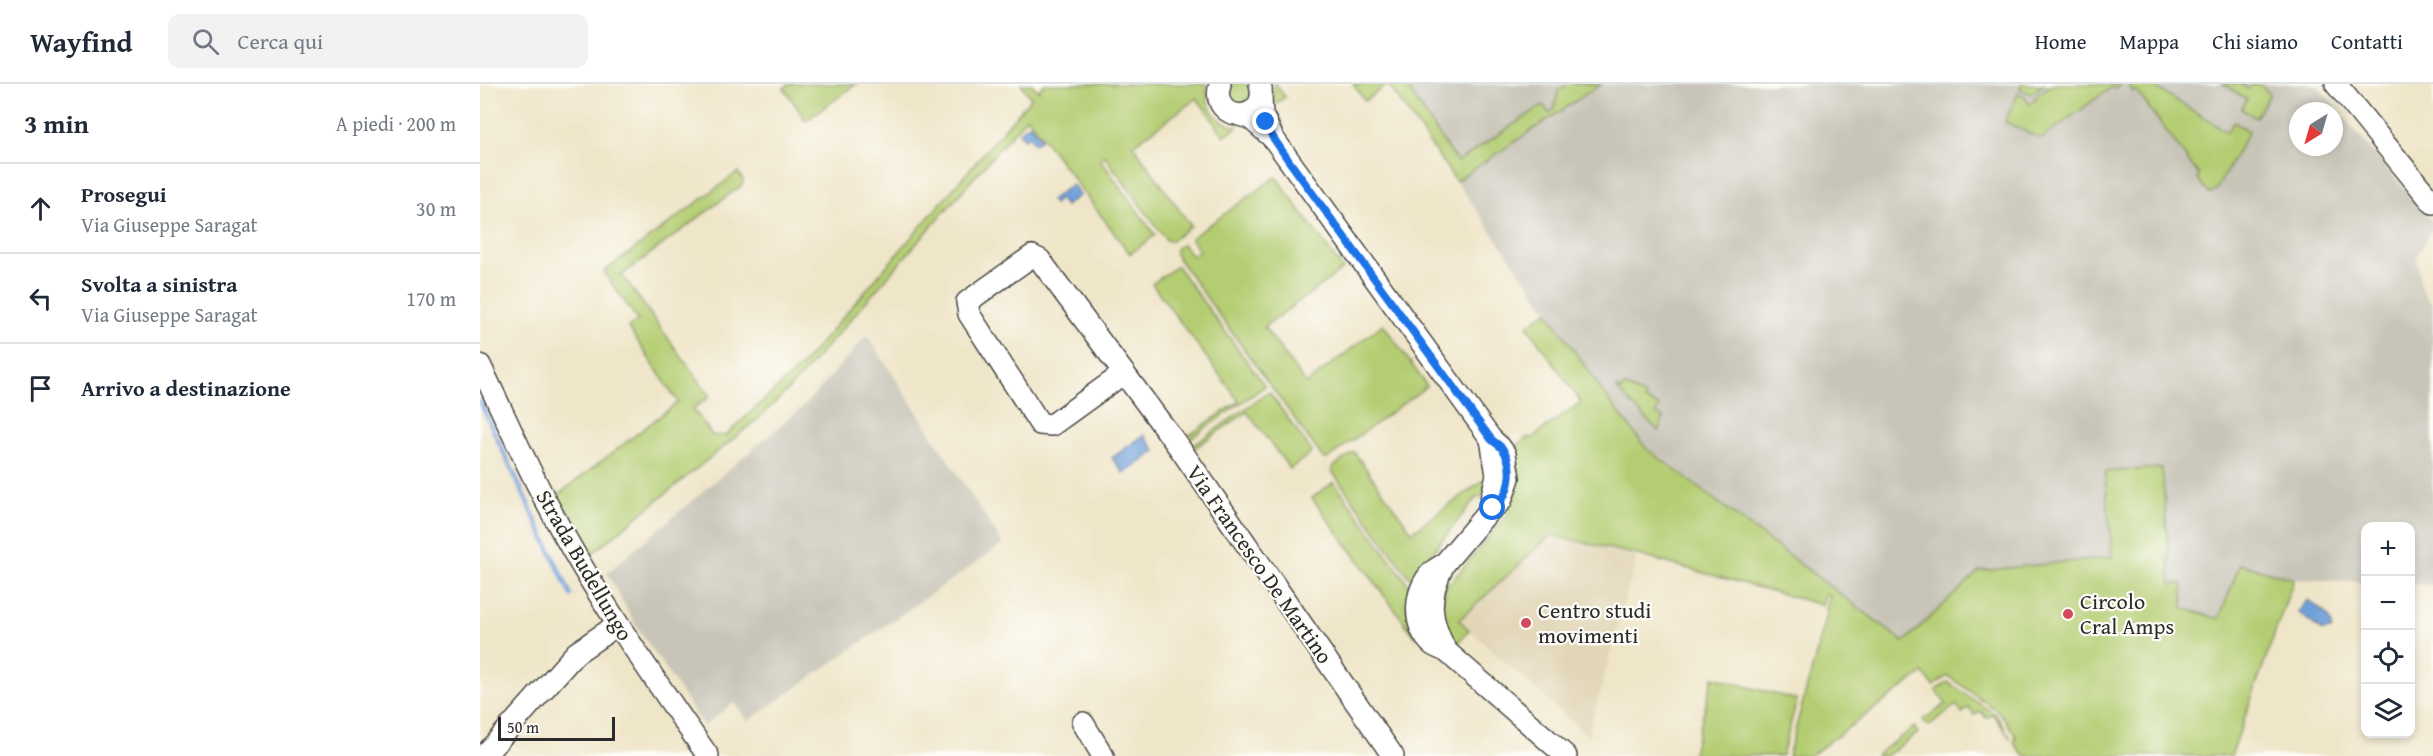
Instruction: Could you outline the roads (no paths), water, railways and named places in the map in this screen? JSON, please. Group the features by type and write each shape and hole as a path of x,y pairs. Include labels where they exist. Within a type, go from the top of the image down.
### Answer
{"street":[{"path":"1220,84 1218,92 1226,110 1251,118 1273,138"},
{"path":"2336,84 2433,203"},
{"path":"1239,115 1252,111 1260,91"},
{"path":"1260,91 1262,114 1273,138 1491,439 1503,451 1509,471 1505,495 1444,564 1432,572 1422,586 1417,612 1421,627 1435,647 1446,651 1566,756"},
{"name":"Via Francesco De Martino","path":"1124,374 1052,425 1040,424 969,314 967,302 1032,256 1040,260 1181,450 1393,756"},
{"name":"Strada Budellungo","path":"480,364 551,512 617,625 708,756"},
{"path":"484,756 576,653 617,625"},
{"path":"1083,723 1102,756"}],"water":[{"path":"1030,124 1041,139 1035,144 1029,136 1024,139 1019,132"},
{"path":"1072,184 1080,195 1065,206 1060,199 1054,204 1051,200"},
{"path":"1144,435 1156,451 1124,474 1112,458"},
{"path":"2308,600 2329,617 2331,630 2322,631 2298,612"}],"waterway":[{"path":"480,402 571,595"}],"place":[{"name":"Circolo Cral Amps","path":"2068,614"},
{"name":"Centro studi movimenti","path":"1526,623"}]}
